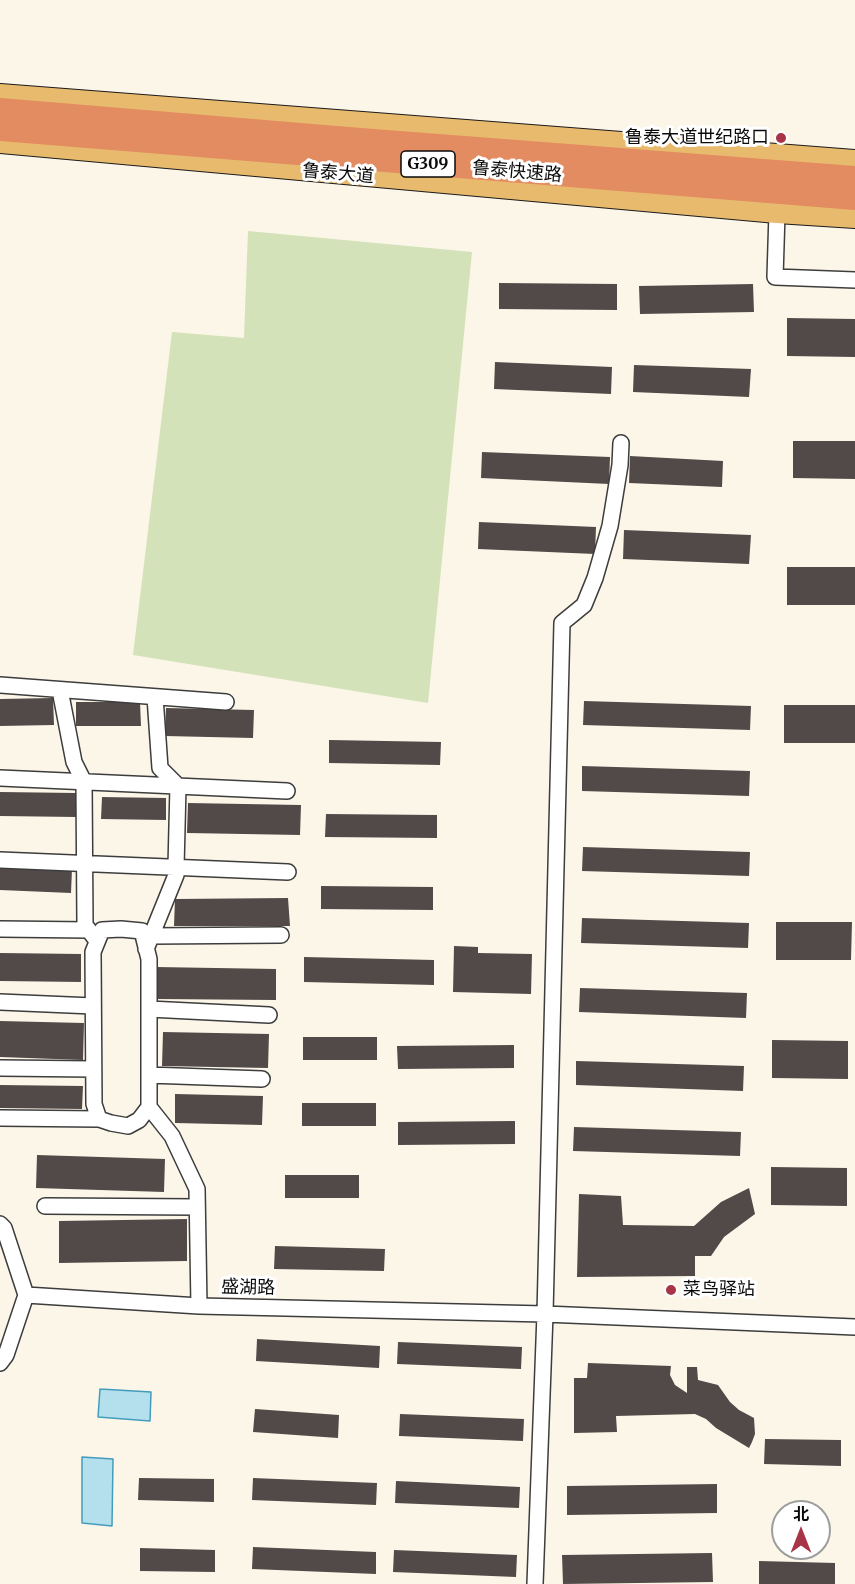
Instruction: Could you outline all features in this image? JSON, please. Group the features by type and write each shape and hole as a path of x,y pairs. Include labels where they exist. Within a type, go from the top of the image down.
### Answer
{"highway":[{"name":"鲁泰快速路","path":"0,109 855,177"},
{"name":"鲁泰快速路","path":"0,130 855,200"}],"main road":[{"path":"0,94 855,160"},
{"name":"鲁泰大道","path":"0,143 777,213 855,218"}],"street":[{"path":"777,213 775,277 855,280"},
{"path":"535,1584 545,1314 562,623 584,605 595,578 610,526 620,465 621,443"},
{"path":"0,685 226,702"},
{"path":"60,690 74,762 84,782 85,925 93,935 94,1104 99,1119"},
{"path":"0,1118 99,1119 128,1126 139,1120 149,1107 149,942 176,875 178,786 160,768 155,697"},
{"path":"0,778 287,791"},
{"path":"0,860 288,872"},
{"path":"0,929 93,935 102,930 121,929 142,931 149,942"},
{"path":"149,942 281,935"},
{"path":"0,1002 93,1006"},
{"path":"149,1009 269,1015"},
{"path":"0,1068 93,1069"},
{"path":"149,1075 262,1079"},
{"path":"149,1107 172,1136 197,1189 199,1306"},
{"path":"45,1206 197,1207"},
{"path":"0,1224 4,1228 26,1295 6,1355 0,1363"},
{"path":"0,1345 26,1295"},
{"name":"盛湖路","path":"26,1295 199,1306 545,1314 855,1327"}],"green space":[{"path":"248,231 472,252 428,703 133,655 172,332 244,338"}],"water":[{"path":"100,1389 151,1392 150,1421 98,1417"},
{"path":"82,1457 113,1459 112,1526 82,1523"}],"building":[{"path":"499,283 617,284 617,310 499,309"},
{"path":"753,284 754,312 640,314 639,286"},
{"path":"787,318 855,319 855,357 787,356"},
{"path":"495,362 612,367 611,394 494,389"},
{"path":"634,365 751,369 749,397 633,392"},
{"path":"793,441 855,441 855,479 793,478"},
{"path":"482,452 610,457 609,484 481,478"},
{"path":"630,456 723,461 722,487 629,483"},
{"path":"479,522 596,527 595,554 478,549"},
{"path":"624,530 751,535 749,564 623,559"},
{"path":"787,567 855,567 855,605 787,605"},
{"path":"53,698 54,725 0,726 0,699"},
{"path":"584,701 751,706 750,730 583,725"},
{"path":"76,702 140,702 141,726 76,726"},
{"path":"784,705 855,705 855,743 784,743"},
{"path":"166,708 254,710 253,738 165,736"},
{"path":"329,740 441,742 440,765 329,763"},
{"path":"582,766 750,771 749,796 582,791"},
{"path":"0,792 76,793 76,817 0,816"},
{"path":"102,797 166,798 166,820 101,819"},
{"path":"188,803 301,805 300,835 187,833"},
{"path":"326,814 437,815 437,838 325,837"},
{"path":"583,847 750,852 749,876 582,871"},
{"path":"0,866 72,869 71,893 0,890"},
{"path":"321,886 433,887 433,910 321,909"},
{"path":"288,898 290,926 174,926 175,899"},
{"path":"582,918 749,923 748,948 581,943"},
{"path":"776,922 852,922 851,960 776,960"},
{"path":"454,946 478,947 478,953 532,954 531,994 453,992"},
{"path":"0,953 81,954 81,982 0,981"},
{"path":"304,957 434,960 434,985 304,982"},
{"path":"156,967 276,969 276,1000 156,999"},
{"path":"580,988 747,993 746,1018 579,1012"},
{"path":"0,1021 84,1023 83,1060 0,1057"},
{"path":"163,1032 269,1034 268,1068 162,1066"},
{"path":"303,1037 377,1037 377,1060 303,1060"},
{"path":"772,1040 848,1041 848,1079 772,1078"},
{"path":"514,1045 514,1068 398,1069 397,1046"},
{"path":"576,1061 744,1066 743,1091 576,1085"},
{"path":"0,1085 83,1086 82,1109 0,1108"},
{"path":"175,1094 263,1096 262,1125 175,1123"},
{"path":"302,1103 376,1103 376,1126 302,1126"},
{"path":"515,1121 515,1144 398,1145 398,1122"},
{"path":"574,1127 741,1132 740,1156 573,1151"},
{"path":"37,1155 165,1159 164,1192 36,1188"},
{"path":"771,1167 847,1168 847,1206 771,1205"},
{"path":"285,1175 359,1175 359,1198 285,1198"},
{"path":"749,1188 755,1214 724,1237 711,1256 695,1256 695,1276 577,1277 579,1194 621,1196 623,1225 694,1226 721,1202"},
{"path":"187,1219 187,1261 59,1263 59,1221"},
{"path":"275,1246 385,1249 384,1271 274,1269"},
{"path":"257,1339 380,1346 379,1368 256,1361"},
{"path":"398,1342 522,1347 521,1369 397,1364"},
{"path":"588,1363 671,1366 670,1375 675,1385 687,1393 687,1367 697,1367 698,1380 718,1385 730,1402 754,1418 755,1434 749,1448 695,1414 616,1416 617,1432 574,1433 574,1378 587,1378"},
{"path":"255,1409 339,1415 338,1438 253,1432"},
{"path":"400,1414 524,1419 523,1441 399,1436"},
{"path":"765,1439 841,1440 841,1466 764,1464"},
{"path":"139,1478 214,1479 214,1502 138,1500"},
{"path":"253,1478 377,1483 376,1505 252,1500"},
{"path":"396,1481 520,1487 519,1508 395,1503"},
{"path":"717,1484 717,1513 567,1515 567,1486"},
{"path":"253,1547 376,1552 376,1574 252,1569"},
{"path":"140,1548 215,1550 215,1572 140,1571"},
{"path":"394,1550 517,1555 516,1577 393,1572"},
{"path":"712,1553 713,1582 563,1584 562,1555"},
{"path":"759,1561 835,1563 835,1584 759,1584"}],"place":[{"name":"鲁泰大道世纪路口","path":"781,138"},
{"name":"菜鸟驿站","path":"671,1290"}]}
